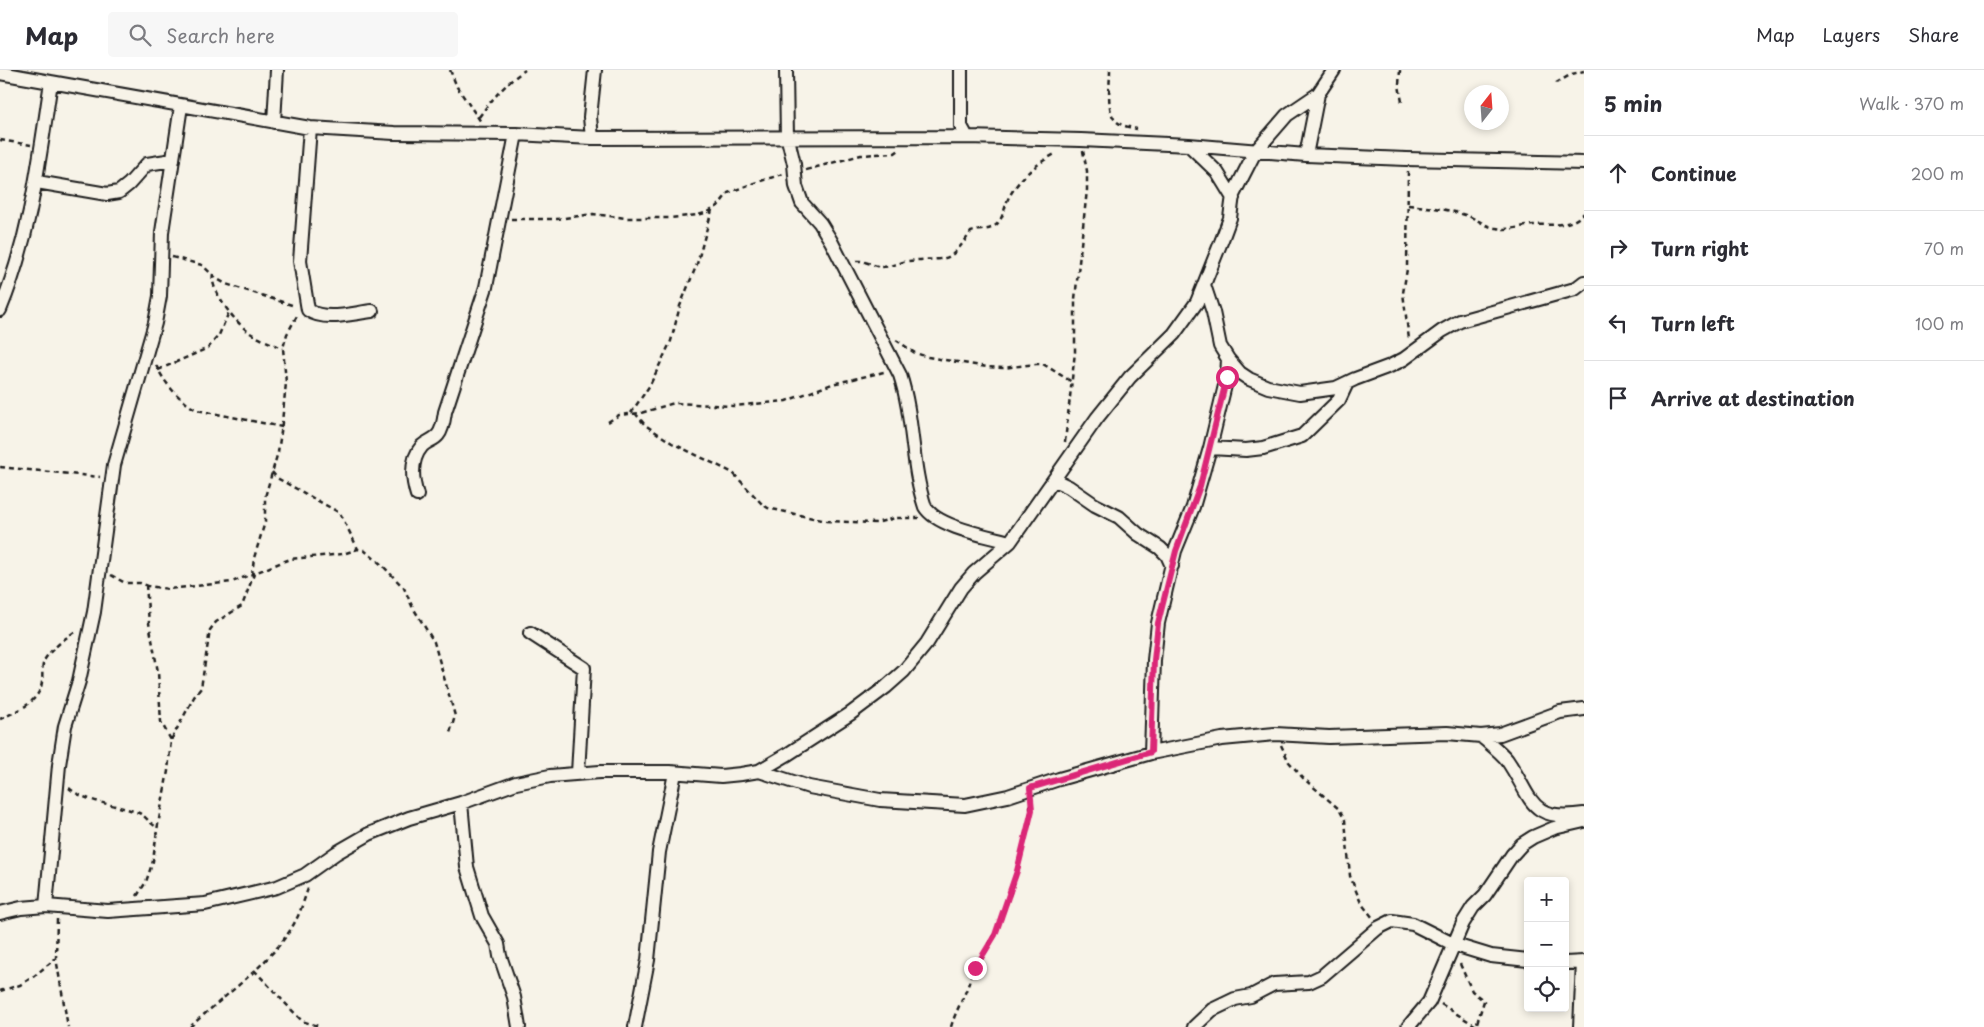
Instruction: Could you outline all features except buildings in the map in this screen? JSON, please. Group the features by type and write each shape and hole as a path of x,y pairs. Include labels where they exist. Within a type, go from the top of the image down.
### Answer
{"street":[{"path":"274,122 278,70"},
{"path":"592,138 590,117 595,70"},
{"path":"786,70 787,139 795,172 796,186 802,203 820,224 842,261 898,370 904,387 912,447 923,501 929,514 948,524 1010,542"},
{"path":"961,70 961,126 967,138"},
{"path":"1306,155 1318,94 1334,70"},
{"path":"0,73 310,128 394,133 516,134 592,138 967,138 1081,140 1189,145 1306,155 1584,163"},
{"path":"0,310 11,283 23,243 37,182 52,82"},
{"path":"0,914 21,908 52,907 108,911 129,910 205,904 236,898 277,887 305,876 336,853 370,834 409,818 461,803 516,783 578,773 675,772 720,776 759,771 850,714 904,671 927,643 961,588 974,573 1010,542 1097,418 1130,377 1174,334 1197,302 1228,224 1233,198 1243,172 1255,152 1286,115 1318,94"},
{"path":"52,907 58,778 65,726 79,681 93,619 114,465 155,323 160,296 160,255 166,201 181,106"},
{"path":"310,128 300,261 308,310 314,314 334,316 372,311"},
{"path":"417,495 412,481 417,455 421,447 440,433 445,412 486,287 516,134"},
{"path":"1189,145 1217,172 1233,198"},
{"path":"37,182 107,194 119,192 147,164 173,160"},
{"path":"1204,285 1213,312 1218,340 1228,359 1240,373 1249,380 1268,387 1284,391 1312,393 1336,388 1390,366 1412,354 1460,321 1575,289 1584,282"},
{"path":"1151,752 1154,660 1158,623 1176,551 1193,507 1210,448 1227,377 1228,359"},
{"path":"1210,448 1246,450 1263,448 1302,436 1339,400 1347,383"},
{"path":"1054,480 1069,487 1095,506 1119,517 1138,534 1160,548 1167,555 1172,566"},
{"path":"530,633 584,668 578,773"},
{"path":"759,771 809,787 880,800 966,805 1008,796 1151,752 1222,739 1275,734 1329,737 1448,733 1481,736 1500,734 1560,712 1584,708"},
{"path":"1481,736 1506,760 1527,797 1537,809 1554,816 1584,814"},
{"path":"635,1027 648,960 659,852 675,772"},
{"path":"461,803 467,867 482,916 498,944 502,964 514,997 519,1027"},
{"path":"1408,1027 1431,998 1463,923 1512,855 1522,844 1554,828 1584,821"},
{"path":"1194,1027 1212,1010 1235,999 1250,996 1274,984 1309,982 1322,976 1378,928 1398,920 1413,924 1454,947 1491,956 1524,960"},
{"path":"1569,963 1584,962 1580,1027"}],"path":[{"path":"450,70 457,87 479,118 487,134"},
{"path":"453,77 454,70"},
{"path":"479,118 504,87 525,70"},
{"path":"1110,70 1109,94 1114,120 1145,134 1148,143"},
{"path":"1400,70 1399,85 1402,102"},
{"path":"1556,83 1572,74 1584,71"},
{"path":"500,220 557,219 593,214 626,218 669,218 698,215 718,206 728,193 751,184 861,155 895,153 907,139"},
{"path":"0,140 42,147"},
{"path":"1065,443 1075,352 1075,299 1087,172 1081,140"},
{"path":"842,261 860,260 872,266 889,267 904,262 949,258 957,251 971,232 993,228 1001,219 1008,199 1017,185 1036,166 1060,151"},
{"path":"1406,159 1408,176 1407,269 1403,293 1412,354"},
{"path":"1408,205 1452,211 1493,228 1505,230 1532,225 1562,225 1574,221 1584,213"},
{"path":"631,413 650,385 672,341 680,306 697,264 712,209"},
{"path":"129,910 149,872 155,850 157,827 168,772 171,740 201,688 212,626 242,606 253,574 254,558 265,522 264,505 278,452 282,427 286,383 283,348 287,334 301,308 220,282 213,274 196,262 160,255"},
{"path":"213,274 212,284 229,312 249,333 283,348"},
{"path":"158,370 208,348 219,335 229,312"},
{"path":"878,329 916,353 928,357 987,367 1043,364 1072,382"},
{"path":"148,348 158,370 172,389 186,403 197,410 282,427"},
{"path":"608,422 619,415 674,403 733,406 786,400 832,384 898,370"},
{"path":"635,413 645,425 672,443 733,473 768,508 826,521 866,523 895,518 936,518"},
{"path":"0,466 112,479"},
{"path":"272,472 277,478 340,513 358,549"},
{"path":"100,572 112,576 121,582 168,588 232,582 290,558 342,554 358,549 368,552 398,581 434,642 456,716 450,733"},
{"path":"146,585 149,623 158,672 161,722 171,740"},
{"path":"0,719 30,703 42,685 43,664 46,658 64,638 93,619"},
{"path":"1275,734 1289,762 1303,778 1339,809 1345,820 1350,876 1361,903 1378,928"},
{"path":"58,778 74,792 141,814 157,827"},
{"path":"951,1027 957,1008 970,983 971,976 995,935 1013,885 1032,810 1030,788"},
{"path":"190,1027 268,959 287,935 298,918 316,867"},
{"path":"52,907 58,941 56,958 68,1027"},
{"path":"1431,998 1476,1027 1484,1001 1472,991 1454,947"},
{"path":"0,991 20,985 56,958"},
{"path":"254,970 302,1021 321,1027"}],"route":[{"path":"975,968 995,935 1013,885 1032,810 1030,788 1151,752 1154,710 1154,660 1158,623 1176,551 1200,486 1227,377"}]}
